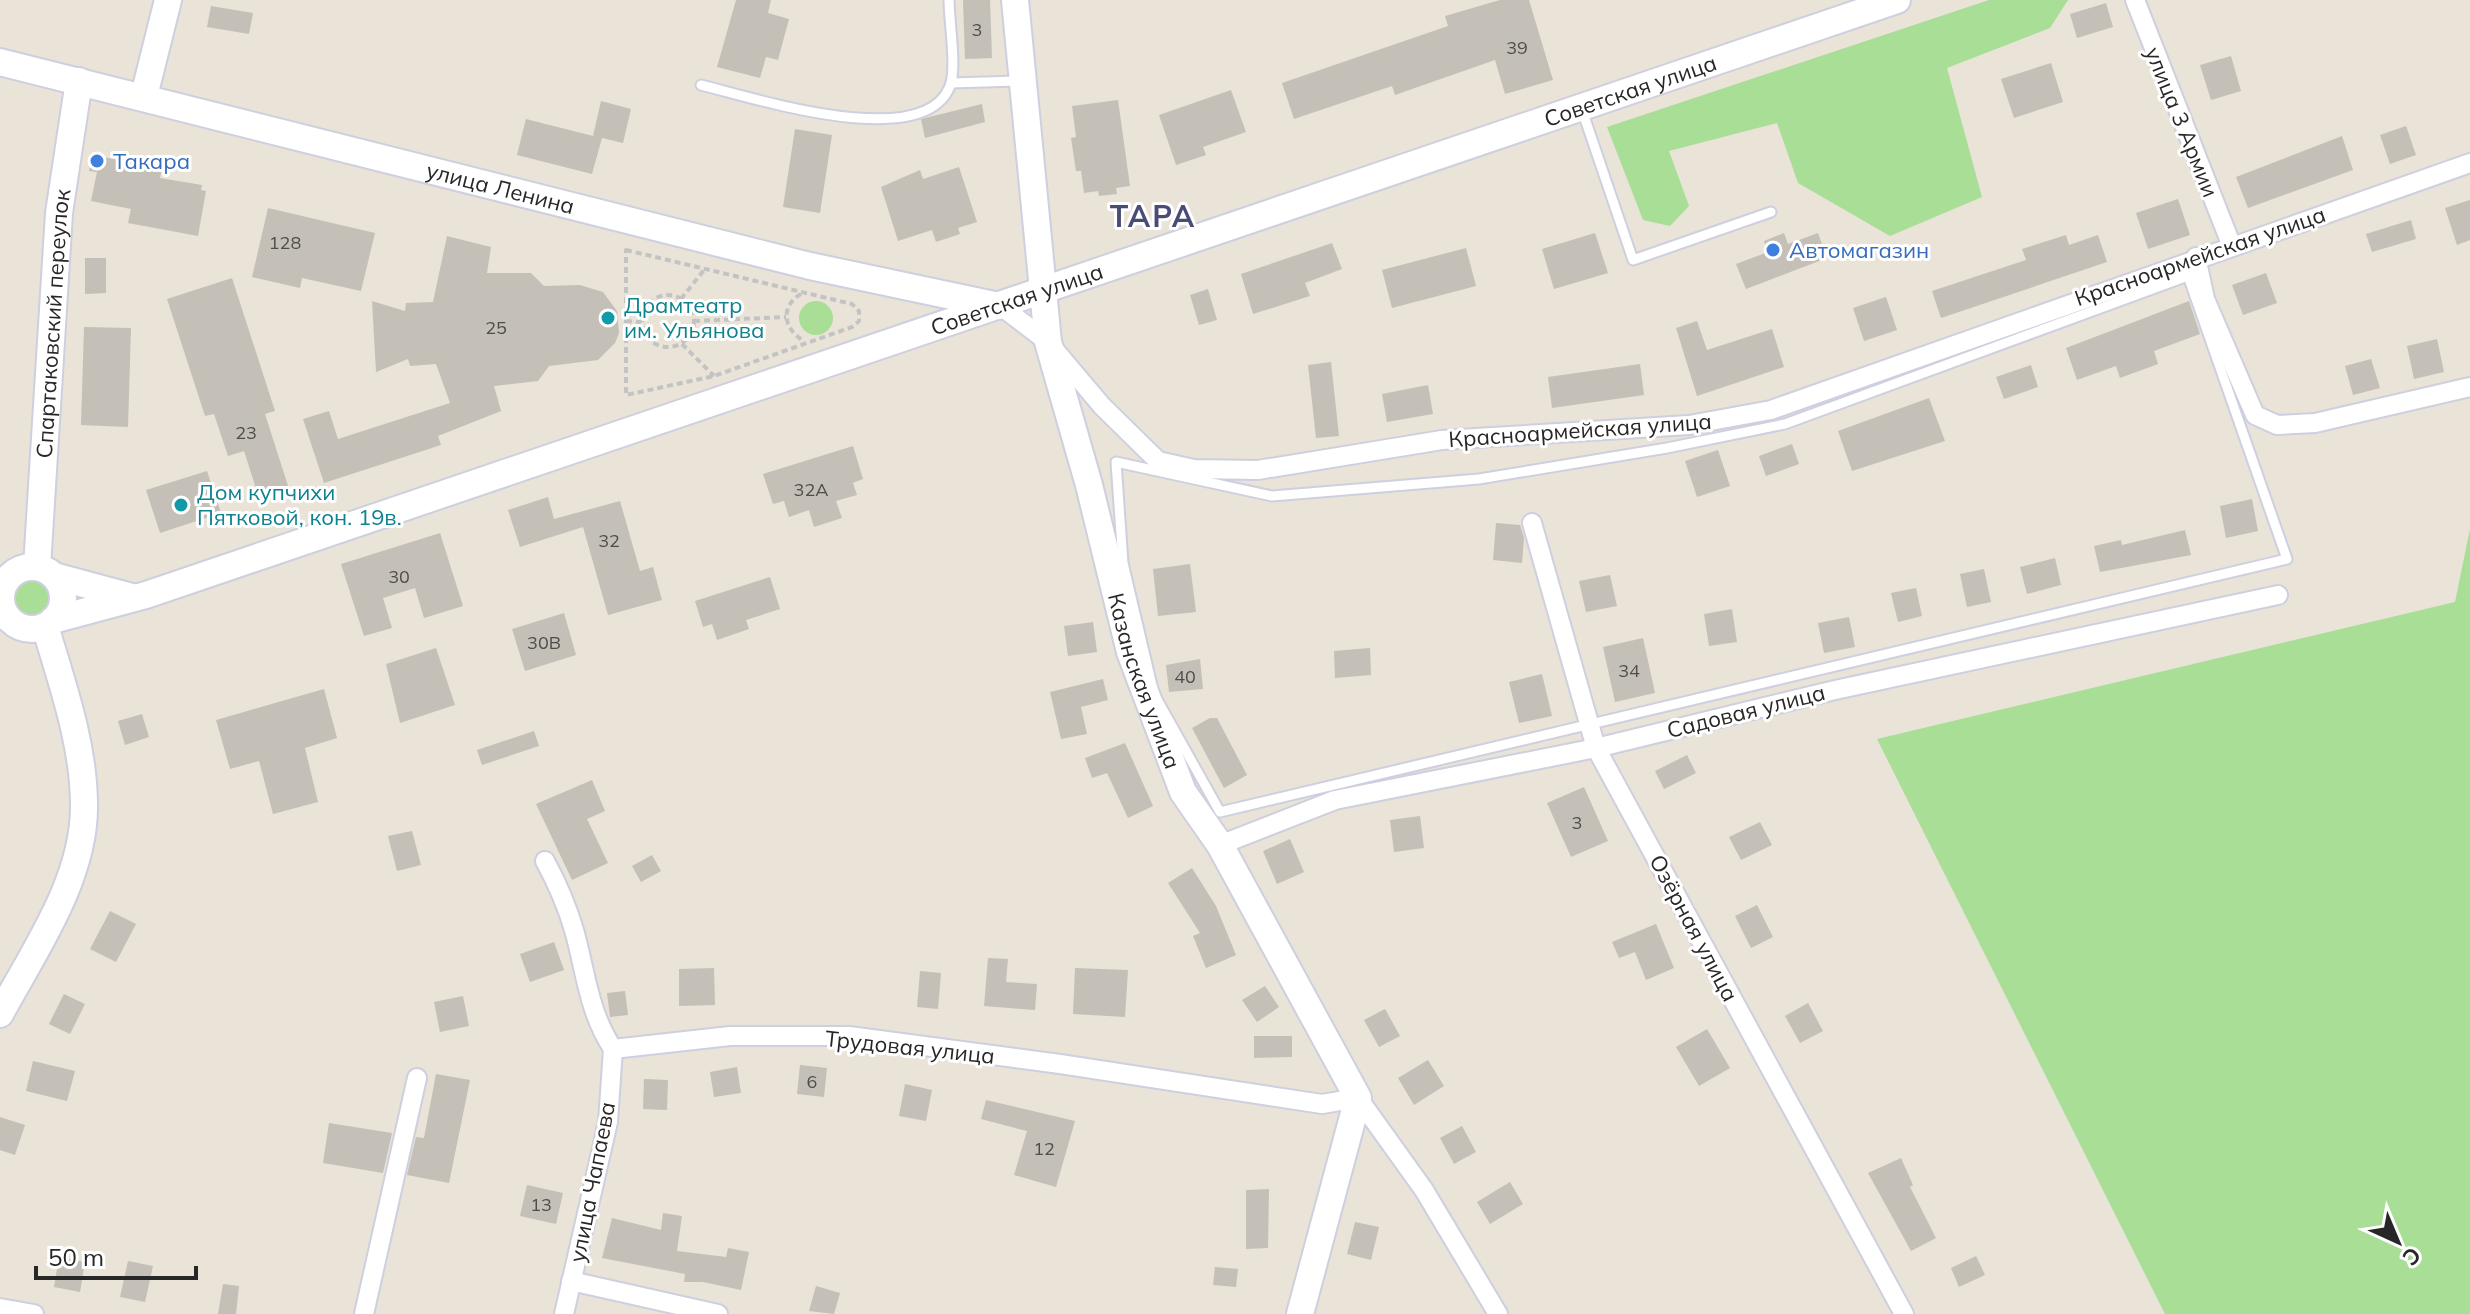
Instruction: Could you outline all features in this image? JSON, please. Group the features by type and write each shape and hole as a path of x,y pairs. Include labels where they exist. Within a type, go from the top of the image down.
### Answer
{"main road":[{"path":"144,96 168,0"},
{"name":"Казанская улица","path":"1015,0 1020,81 1048,342 1140,681 1183,792 1220,845 1358,1098"},
{"name":"Советская улица","path":"0,636 135,598 1002,307 1897,0"},
{"name":"улица Ленина","path":"0,62 794,263 1002,307"},
{"name":"Спартаковский переулок","path":"46,572 59,213 79,81"},
{"path":"46,572 63,594 59,613 41,625 9,619 0,603 0,592 4,583 18,570 46,572 135,598"},
{"path":"0,1014 51,919 77,856 85,808 81,762 41,625"},
{"path":"1300,1314 1358,1098"}],"street":[{"name":"улица 3 Армии","path":"2135,0 2231,244"},
{"name":"Красноармейская улица","path":"1002,307 1048,342 1102,406 1158,461 1194,469 1258,470 1442,440 1689,425 1771,410 2231,244 2470,163"},
{"path":"2196,257 2205,299 2255,415 2277,425 2315,423 2470,387"},
{"name":"Озёрная улица","path":"1532,523 1596,748 1904,1314"},
{"name":"Садовая улица","path":"1220,845 1335,800 1596,748 1835,690 2278,595"},
{"path":"545,861 560,888 575,933 597,1025 613,1049"},
{"name":"Трудовая улица","path":"613,1049 730,1036 849,1036 1322,1104 1358,1098"},
{"name":"улица Чапаева","path":"564,1314 608,1122 613,1049"},
{"path":"364,1314 417,1078"},
{"path":"1358,1098 1424,1190 1498,1314"},
{"path":"571,1281 718,1314"},
{"path":"0,1308 34,1314"}],"lane":[{"path":"701,85 840,119 892,118 934,106 951,83 949,0"},
{"path":"951,83 1020,81"},
{"path":"1581,108 1633,260 1771,212"},
{"path":"2188,276 2287,559 1590,726 1220,812 1154,694 1123,563 1116,462 1272,496 1479,479 1667,448 1785,424 2188,276"}],"path":[{"path":"626,250 704,270 852,304 859,316 852,327 804,341 714,376 626,395 626,250"},
{"path":"681,299 704,270"},
{"path":"803,293 793,299 786,317 793,335 804,341"},
{"path":"672,295 688,305 694,321 693,330 682,344 664,348 648,339 641,322 643,312 654,298 672,295"},
{"path":"694,321 786,317"},
{"path":"626,321 641,322"},
{"path":"682,344 714,376"}],"green space":[{"path":"1989,0 2068,0 2050,28 1947,68 1982,197 1890,236 1798,183 1777,123 1669,151 1689,206 1670,226 1643,220 1607,127"},
{"path":"816,301 828,306 833,318 828,330 816,335 804,330 799,318 804,306"},
{"path":"2470,529 2470,1314 2165,1314 1877,739 2455,602"},
{"path":"32,581 44,586 49,598 44,610 32,615 20,610 15,598 20,586"}],"building":[{"path":"736,0 771,0 768,13 789,19 778,60 766,57 760,78 717,67"},
{"path":"963,0 990,0 992,58 965,59"},
{"path":"1500,0 1529,0 1553,80 1505,94 1495,60 1395,95 1392,86 1294,119 1282,83 1448,26 1445,16"},
{"path":"2106,3 2113,27 2077,38 2070,14"},
{"path":"211,6 253,13 249,34 207,27"},
{"path":"2231,56 2241,91 2211,100 2200,65"},
{"path":"2051,63 2063,102 2014,118 2001,79"},
{"path":"1231,90 1246,132 1203,147 1206,155 1176,165 1159,115"},
{"path":"1118,100 1130,186 1116,188 1117,194 1099,196 1098,191 1084,193 1081,171 1076,171 1071,138 1076,137 1072,106"},
{"path":"601,101 631,109 623,143 602,138 592,174 517,155 526,119 593,136"},
{"path":"982,104 985,122 925,138 921,119"},
{"path":"2406,126 2416,155 2390,164 2380,135"},
{"path":"795,129 832,135 820,213 783,207"},
{"path":"2342,136 2353,170 2248,208 2236,177"},
{"path":"92,155 162,168 160,178 202,185 201,190 206,191 198,236 128,223 131,209 91,201 97,172 89,171"},
{"path":"959,167 977,222 958,228 960,234 936,242 932,230 898,241 881,187 920,170 923,179"},
{"path":"2178,199 2190,235 2148,249 2136,213"},
{"path":"2470,200 2470,240 2457,245 2445,208"},
{"path":"268,208 375,233 361,291 302,278 300,288 252,277"},
{"path":"2411,220 2416,239 2372,252 2366,234"},
{"path":"1595,233 1608,273 1554,289 1542,249"},
{"path":"1784,233 1788,244 1818,233 1827,258 1746,289 1736,264 1768,252 1764,241"},
{"path":"2066,235 2069,245 2098,235 2107,262 1941,318 1932,291 2026,260 2022,249"},
{"path":"447,236 491,247 487,273 531,273 544,286 580,285 603,292 617,311 619,333 615,343 598,360 549,366 538,381 494,386 501,411 438,436 441,445 324,483 303,419 329,411 338,439 450,403 436,364 410,366 408,359 376,372 372,301 405,311 406,303 433,302"},
{"path":"1332,243 1342,269 1305,283 1310,296 1253,314 1241,274"},
{"path":"1466,248 1476,286 1392,308 1382,270"},
{"path":"85,258 106,258 106,293 85,294"},
{"path":"2266,273 2277,303 2243,315 2232,285"},
{"path":"232,278 275,411 265,414 289,489 259,498 244,451 228,456 214,414 205,416 167,299"},
{"path":"1208,289 1217,320 1199,325 1190,295"},
{"path":"1886,297 1897,330 1864,341 1853,308"},
{"path":"2189,301 2200,334 2154,351 2158,364 2120,378 2116,366 2077,380 2066,348"},
{"path":"1697,321 1707,350 1772,329 1784,367 1697,396 1676,328"},
{"path":"84,327 131,328 128,427 81,425"},
{"path":"2437,339 2444,372 2414,379 2407,346"},
{"path":"2371,359 2380,388 2353,395 2345,366"},
{"path":"1331,362 1339,436 1316,438 1308,365"},
{"path":"1640,364 1644,395 1552,408 1548,377"},
{"path":"2031,365 2038,387 2004,399 1996,377"},
{"path":"1428,385 1433,414 1387,422 1382,394"},
{"path":"1929,398 1945,441 1852,471 1838,431"},
{"path":"1792,444 1799,464 1766,476 1759,456"},
{"path":"853,446 863,479 853,483 857,495 836,501 842,518 814,527 809,510 789,517 784,501 773,504 763,474"},
{"path":"1718,450 1730,486 1697,497 1685,461"},
{"path":"207,471 221,513 160,533 146,490"},
{"path":"548,497 554,519 620,501 640,571 653,567 662,600 608,615 583,527 520,547 508,510"},
{"path":"2252,499 2258,531 2226,538 2220,506"},
{"path":"1496,523 1520,525 1524,538 1522,563 1493,560"},
{"path":"2185,530 2191,555 2100,572 2094,546 2121,540 2122,545"},
{"path":"440,533 463,606 424,618 415,588 383,598 392,628 364,636 341,564"},
{"path":"2055,558 2061,585 2027,594 2020,567"},
{"path":"1190,564 1196,612 1158,616 1153,569"},
{"path":"1984,569 1991,602 1967,607 1960,574"},
{"path":"1610,575 1617,606 1586,612 1579,581"},
{"path":"770,577 780,609 746,620 749,629 717,640 712,624 703,627 695,601"},
{"path":"1916,588 1922,616 1898,622 1891,593"},
{"path":"1732,609 1737,642 1709,646 1704,614"},
{"path":"564,613 576,655 525,671 512,629"},
{"path":"1849,617 1855,647 1824,653 1818,623"},
{"path":"1093,622 1097,652 1068,656 1064,626"},
{"path":"1643,638 1655,693 1615,702 1603,647"},
{"path":"436,648 455,705 400,723 386,664"},
{"path":"1370,648 1371,675 1335,678 1334,651"},
{"path":"1200,659 1203,689 1169,692 1166,665"},
{"path":"1542,674 1552,716 1519,723 1509,682"},
{"path":"1103,679 1108,700 1081,707 1087,734 1061,739 1050,692"},
{"path":"324,689 337,738 305,748 318,802 273,814 259,761 230,769 216,720"},
{"path":"142,714 149,737 125,745 118,721"},
{"path":"1210,718 1217,718 1247,775 1224,788 1192,728"},
{"path":"534,731 539,746 482,765 477,750"},
{"path":"1125,743 1153,806 1128,818 1107,773 1092,778 1085,758"},
{"path":"1687,755 1696,773 1664,789 1655,771"},
{"path":"592,780 605,811 587,819 608,863 572,880 536,804"},
{"path":"1584,787 1608,841 1571,857 1547,803"},
{"path":"1420,816 1424,848 1394,852 1390,820"},
{"path":"1760,822 1772,845 1741,860 1729,837"},
{"path":"412,831 421,865 397,871 388,836"},
{"path":"1290,839 1304,872 1277,884 1263,851"},
{"path":"652,855 661,871 641,882 632,866"},
{"path":"1192,868 1216,906 1236,955 1206,968 1193,936 1200,933 1168,883"},
{"path":"1757,905 1773,937 1751,948 1735,916"},
{"path":"110,911 136,924 116,962 90,949"},
{"path":"1656,924 1674,968 1646,980 1635,952 1619,958 1612,942"},
{"path":"554,942 564,970 530,982 520,954"},
{"path":"988,958 1008,959 1006,982 1037,984 1035,1010 984,1006"},
{"path":"714,968 715,1005 679,1006 679,969"},
{"path":"1075,968 1128,970 1125,1017 1073,1014"},
{"path":"920,971 941,973 938,1009 917,1007"},
{"path":"1265,986 1279,1007 1257,1022 1242,1000"},
{"path":"625,991 628,1015 610,1017 607,993"},
{"path":"64,994 85,1004 70,1034 49,1024"},
{"path":"463,996 469,1026 440,1032 434,1002"},
{"path":"1808,1003 1823,1031 1800,1043 1785,1016"},
{"path":"1385,1009 1400,1036 1379,1047 1364,1020"},
{"path":"1707,1029 1730,1068 1699,1086 1676,1047"},
{"path":"1254,1036 1292,1036 1292,1057 1254,1058"},
{"path":"1428,1060 1444,1086 1414,1105 1398,1078"},
{"path":"33,1061 75,1071 67,1101 26,1091"},
{"path":"800,1065 827,1068 824,1097 797,1094"},
{"path":"737,1067 741,1093 714,1097 710,1072"},
{"path":"436,1074 470,1080 449,1183 407,1175 416,1137 424,1138"},
{"path":"644,1079 668,1080 667,1110 643,1109"},
{"path":"905,1084 932,1090 926,1121 899,1116"},
{"path":"986,1100 1075,1121 1056,1187 1014,1175 1027,1131 981,1119"},
{"path":"0,1117 25,1125 15,1155 0,1150"},
{"path":"329,1123 392,1133 383,1173 323,1163"},
{"path":"1462,1126 1476,1152 1454,1164 1440,1138"},
{"path":"1901,1158 1913,1185 1910,1187 1936,1238 1911,1251 1868,1173"},
{"path":"1510,1182 1523,1204 1490,1224 1477,1202"},
{"path":"527,1185 563,1193 556,1224 520,1216"},
{"path":"1269,1189 1268,1248 1246,1249 1246,1190"},
{"path":"663,1213 682,1216 677,1251 726,1257 728,1248 749,1252 741,1290 703,1282 684,1282 685,1274 602,1258 612,1218 661,1230"},
{"path":"1355,1222 1379,1227 1371,1260 1347,1254"},
{"path":"1976,1256 1985,1275 1959,1287 1951,1268"},
{"path":"59,1257 85,1262 80,1292 54,1287"},
{"path":"128,1261 153,1266 145,1302 120,1297"},
{"path":"1215,1267 1238,1269 1236,1287 1213,1285"},
{"path":"223,1284 239,1286 236,1314 218,1314"},
{"path":"816,1286 840,1293 834,1314 809,1311"}],"place":[{"name":"Такара","path":"97,161"},
{"name":"Автомагазин","path":"1773,250"},
{"name":"Драмтеатр им. Ульянова","path":"608,318"},
{"name":"Дом купчихи Пятковой, кон. 19в.","path":"181,505"}],"district":[{"name":"ТАРА","path":"1153,216"}]}
